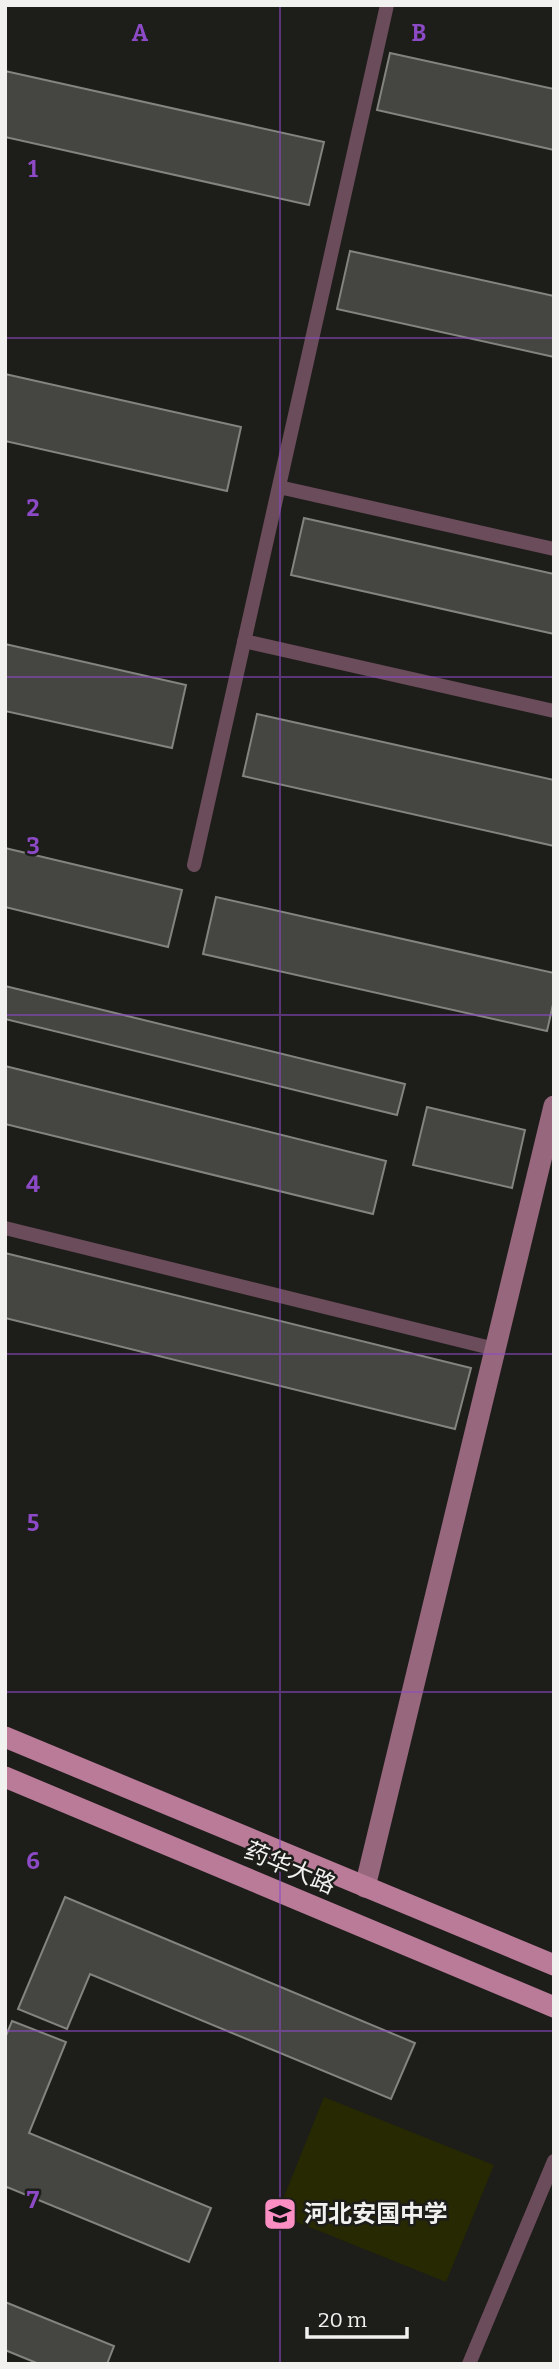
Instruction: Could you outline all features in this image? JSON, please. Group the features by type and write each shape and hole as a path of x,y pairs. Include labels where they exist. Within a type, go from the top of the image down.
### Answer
{"main road":[{"name":"药华大路","path":"5,1737 554,1965"},
{"name":"药华大路","path":"5,1777 554,2007"}],"street":[{"path":"365,1887 554,1106"}],"lane":[{"path":"194,865 387,5"},
{"path":"279,487 554,549"},
{"path":"244,641 554,710"},
{"path":"5,1228 495,1349"},
{"path":"469,2364 554,2161"}],"green space":[{"path":"324,2097 494,2165 446,2282 277,2214"}],"building":[{"path":"390,53 554,89 554,150 377,110"},
{"path":"5,71 324,142 309,205 5,137"},
{"path":"350,251 554,296 554,357 337,309"},
{"path":"5,374 241,427 227,491 5,441"},
{"path":"304,518 554,574 554,634 291,575"},
{"path":"5,644 186,685 172,748 5,711"},
{"path":"257,714 554,780 554,846 243,776"},
{"path":"5,848 182,890 168,947 5,907"},
{"path":"216,897 554,973 554,1000 547,1031 203,954"},
{"path":"5,986 405,1084 397,1115 5,1019"},
{"path":"5,1066 386,1161 373,1214 5,1124"},
{"path":"427,1107 525,1130 512,1188 413,1165"},
{"path":"5,1253 471,1368 455,1429 5,1318"},
{"path":"65,1897 415,2043 391,2099 90,1974 67,2029 18,2009"},
{"path":"12,2021 66,2042 29,2133 211,2208 189,2262 7,2187 5,2191 5,2038"},
{"path":"5,2302 114,2346 107,2364 39,2364 5,2350"}],"place":[{"name":"河北安国中学","path":"280,2214"}]}
